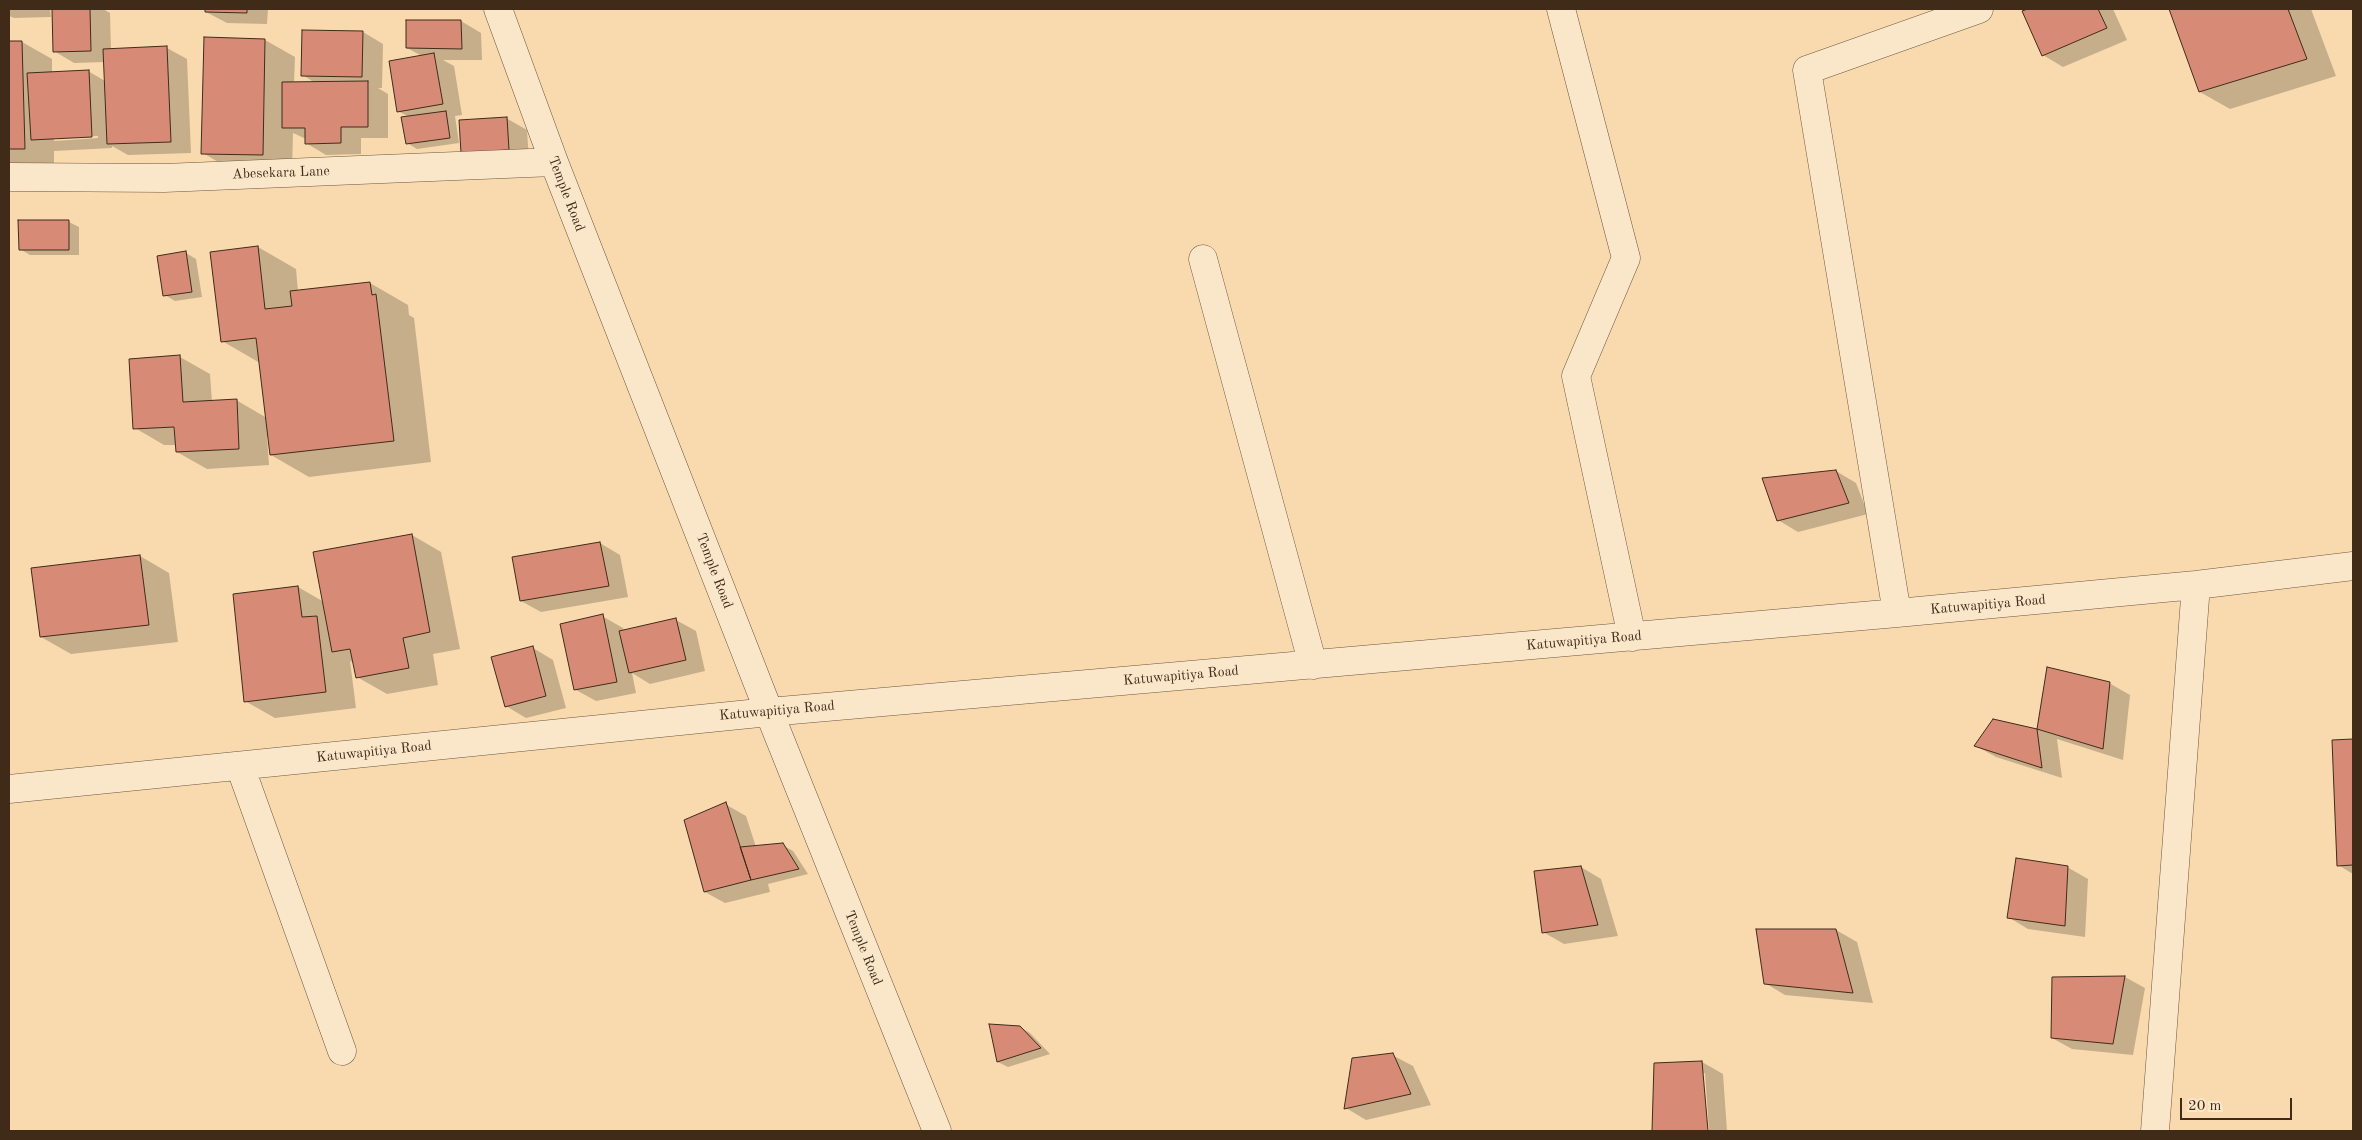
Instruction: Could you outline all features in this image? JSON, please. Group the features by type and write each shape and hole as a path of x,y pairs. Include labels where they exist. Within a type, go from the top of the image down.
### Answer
{"street":[{"name":"Temple Road","path":"498,9 554,162 769,712 937,1131"},
{"path":"1561,9 1626,258 1576,376 1632,637"},
{"path":"1897,613 1807,70 1979,9"},
{"name":"Abesekara Lane","path":"9,178 164,178 554,162"},
{"path":"1203,259 1313,665"},
{"name":"Katuwapitiya Road","path":"9,789 769,712 1897,613 2196,585 2353,566"},
{"path":"2155,1131 2196,585"},
{"path":"240,766 342,1051"}],"building":[{"path":"52,9 90,9 91,51 53,52"},
{"path":"205,9 247,9 247,13 205,12"},
{"path":"2028,9 2098,9 2107,28 2042,56 2022,11"},
{"path":"2169,9 2288,9 2307,59 2199,92"},
{"path":"406,20 461,20 462,49 406,48"},
{"path":"302,30 363,31 362,77 301,76"},
{"path":"204,37 265,39 263,155 201,154"},
{"path":"9,41 22,41 25,149 9,149"},
{"path":"167,46 171,142 107,144 103,49"},
{"path":"434,53 443,104 397,112 389,61"},
{"path":"89,70 92,137 31,140 27,73"},
{"path":"368,81 368,127 341,127 341,143 305,144 305,128 282,128 282,82"},
{"path":"446,111 450,138 406,144 401,117"},
{"path":"507,117 509,150 461,153 459,120"},
{"path":"18,220 69,220 69,250 19,250"},
{"path":"258,246 265,309 292,306 290,291 370,282 372,295 376,294 394,441 270,455 256,338 221,342 210,252"},
{"path":"186,251 192,292 163,296 157,256"},
{"path":"180,355 183,402 237,399 239,449 176,452 174,427 133,429 129,359"},
{"path":"1836,470 1849,503 1777,521 1762,478"},
{"path":"412,534 430,632 403,638 409,668 356,678 350,649 332,652 313,552"},
{"path":"600,542 609,586 520,601 512,557"},
{"path":"140,555 149,625 40,637 31,568"},
{"path":"298,586 302,617 317,616 326,692 244,702 233,594"},
{"path":"603,614 617,682 574,690 560,624"},
{"path":"676,618 686,660 629,673 619,631"},
{"path":"533,646 546,696 505,707 491,657"},
{"path":"2047,667 2110,682 2103,749 2037,729"},
{"path":"1993,719 2037,729 2042,768 1974,746"},
{"path":"2353,739 2353,865 2337,866 2332,740"},
{"path":"726,802 751,880 704,892 684,820"},
{"path":"783,843 799,869 751,880 740,847"},
{"path":"2016,858 2068,866 2065,926 2007,918"},
{"path":"1581,866 1598,925 1542,933 1534,871"},
{"path":"1756,929 1836,929 1853,993 1764,984"},
{"path":"2125,976 2113,1044 2051,1038 2052,977"},
{"path":"989,1024 1020,1026 1041,1048 997,1062"},
{"path":"1393,1053 1411,1094 1344,1109 1352,1058"},
{"path":"1702,1061 1708,1131 1652,1131 1654,1063"}]}
